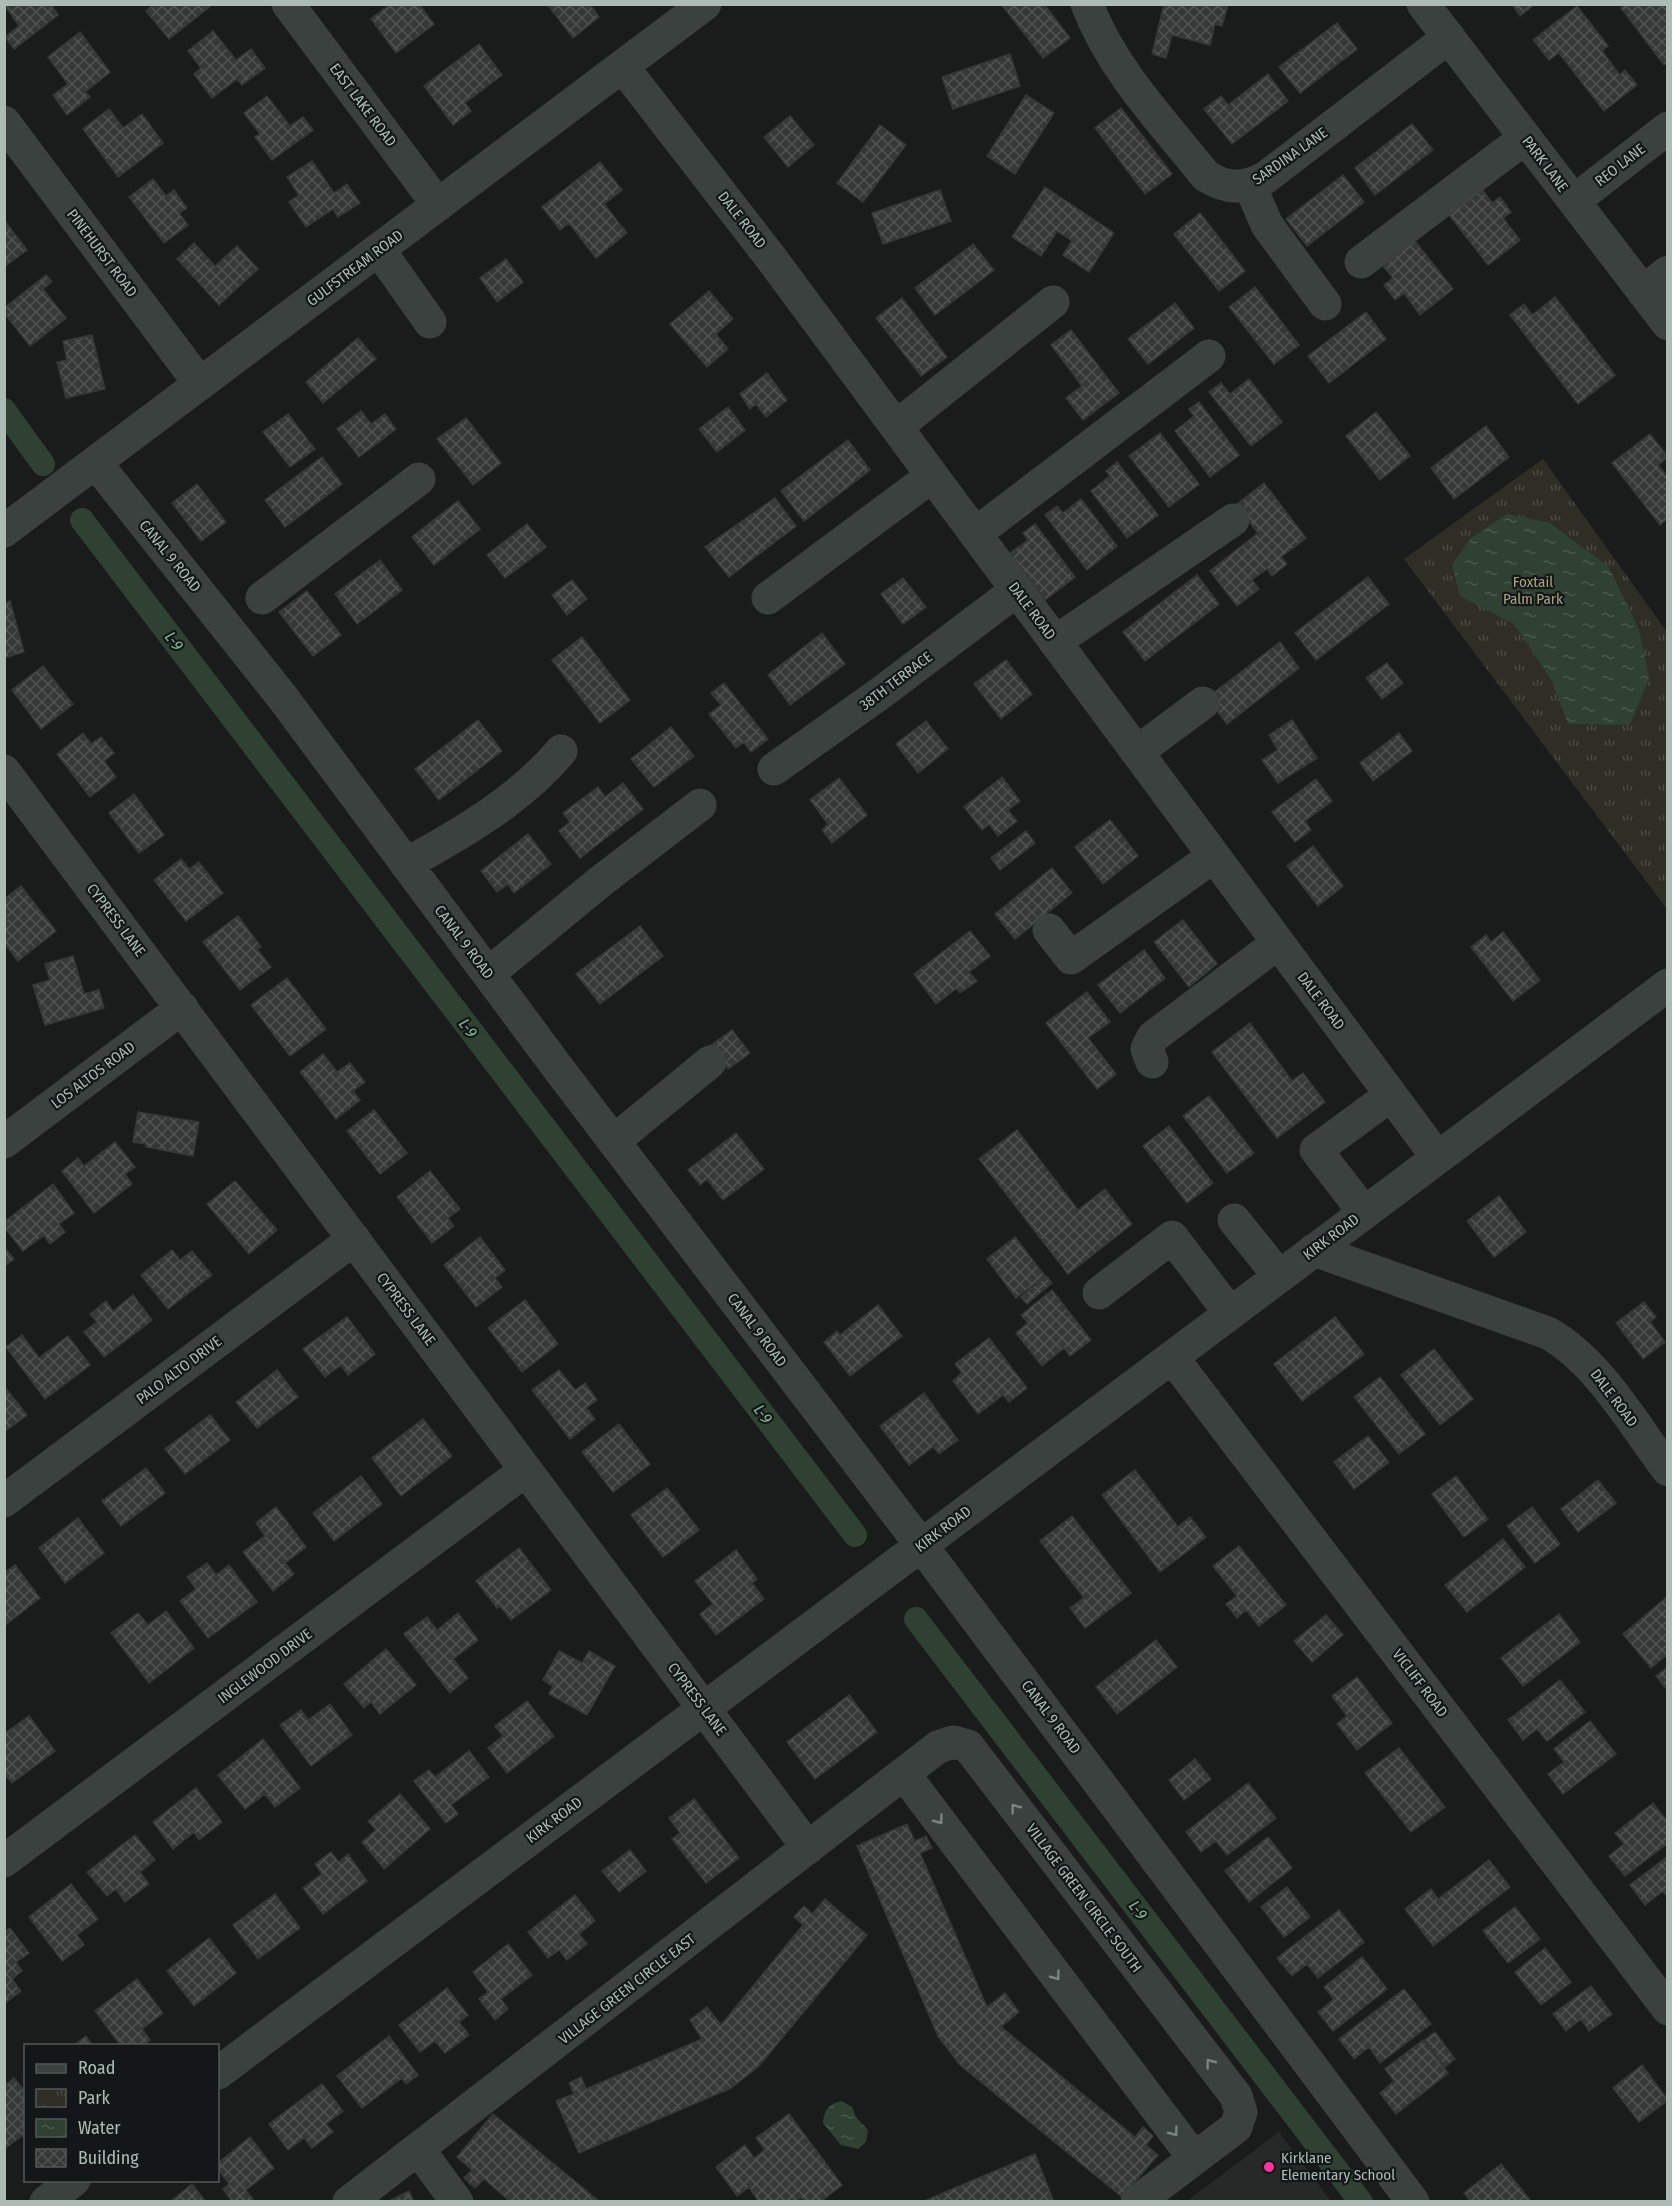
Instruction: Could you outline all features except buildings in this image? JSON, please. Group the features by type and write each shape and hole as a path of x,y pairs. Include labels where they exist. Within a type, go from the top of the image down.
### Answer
{"street":[{"name":"EAST LAKE ROAD","path":"288,4 438,205"},
{"name":"GULFSTREAM ROAD","path":"4,531 623,67 668,15 705,4"},
{"name":"SARDINA LANE","path":"1087,4 1097,31 1114,62 1206,176 1219,184 1234,188 1250,186 1274,171 1449,37"},
{"name":"PARK LANE","path":"1423,4 1574,201 1655,282 1668,324"},
{"name":"DALE ROAD","path":"623,67 771,258 1437,1158"},
{"name":"PINEHURST ROAD","path":"4,122 200,384"},
{"name":"REO LANE","path":"1574,201 1668,128"},
{"path":"1361,262 1525,138"},
{"path":"1250,186 1267,225 1325,304"},
{"path":"379,250 430,322"},
{"path":"896,427 1053,302"},
{"path":"975,534 1209,356"},
{"name":"CANAL 9 ROAD","path":"96,463 236,639 921,1545 1413,2202"},
{"path":"768,598 932,476"},
{"path":"216,614 245,599 262,598 419,479"},
{"path":"1055,642 1233,520"},
{"name":"38TH TERRACE","path":"774,769 882,692 1017,590"},
{"path":"236,639 258,613 262,598"},
{"path":"1137,752 1203,703"},
{"path":"406,864 469,828 525,785 561,751"},
{"name":"CYPRESS LANE","path":"4,771 808,1848"},
{"path":"488,974 601,881 700,805"},
{"path":"1049,930 1071,958 1214,856"},
{"path":"1152,1062 1147,1049 1154,1037 1278,943"},
{"name":"KIRK ROAD","path":"219,2072 1668,985"},
{"name":"LOS ALTOS ROAD","path":"4,1142 182,1008"},
{"path":"614,1141 710,1062"},
{"path":"1364,1212 1316,1150 1391,1095"},
{"path":"1234,1220 1279,1276"},
{"path":"1099,1293 1172,1237 1230,1313"},
{"name":"PALO ALTO DRIVE","path":"4,1502 354,1239"},
{"name":"DALE ROAD","path":"1314,1250 1548,1333 1566,1343 1586,1360 1662,1451"},
{"name":"VICLIFF ROAD","path":"1172,1356 1668,2008"},
{"name":"INGLEWOOD DRIVE","path":"4,1862 526,1470"},
{"name":"VILLAGE GREEN CIRCLE SOUTH","path":"904,1774 938,1747 953,1742 968,1746 1236,2096 1241,2112 1236,2127 1194,2158"},
{"path":"904,1774 1194,2158 1137,2202"},
{"name":"VILLAGE GREEN CIRCLE EAST","path":"349,2202 904,1774"},
{"path":"419,2150 457,2202"},
{"path":"46,2202 73,2182"}],"shaded area":[{"name":"Kirklane Elementary School","path":"1279,2132 1331,2201 1187,2201"}],"green space":[{"name":"Foxtail Palm Park","path":"1543,459 1667,632 1667,909 1404,559"}],"water":[{"path":"1507,514 1550,523 1609,567 1639,630 1649,678 1630,725 1568,724 1552,681 1514,624 1460,596 1452,565 1471,538"},
{"path":"842,2101 852,2107 856,2117 868,2130 866,2142 858,2149 841,2145 823,2123 828,2108"}],"waterway":[{"name":"L-9","path":"4,410 43,464"},
{"name":"L-9","path":"82,520 855,1535"},
{"name":"L-9","path":"916,1619 1361,2202"}],"place":[{"name":"Kirklane Elementary School","path":"1269,2167"}]}
